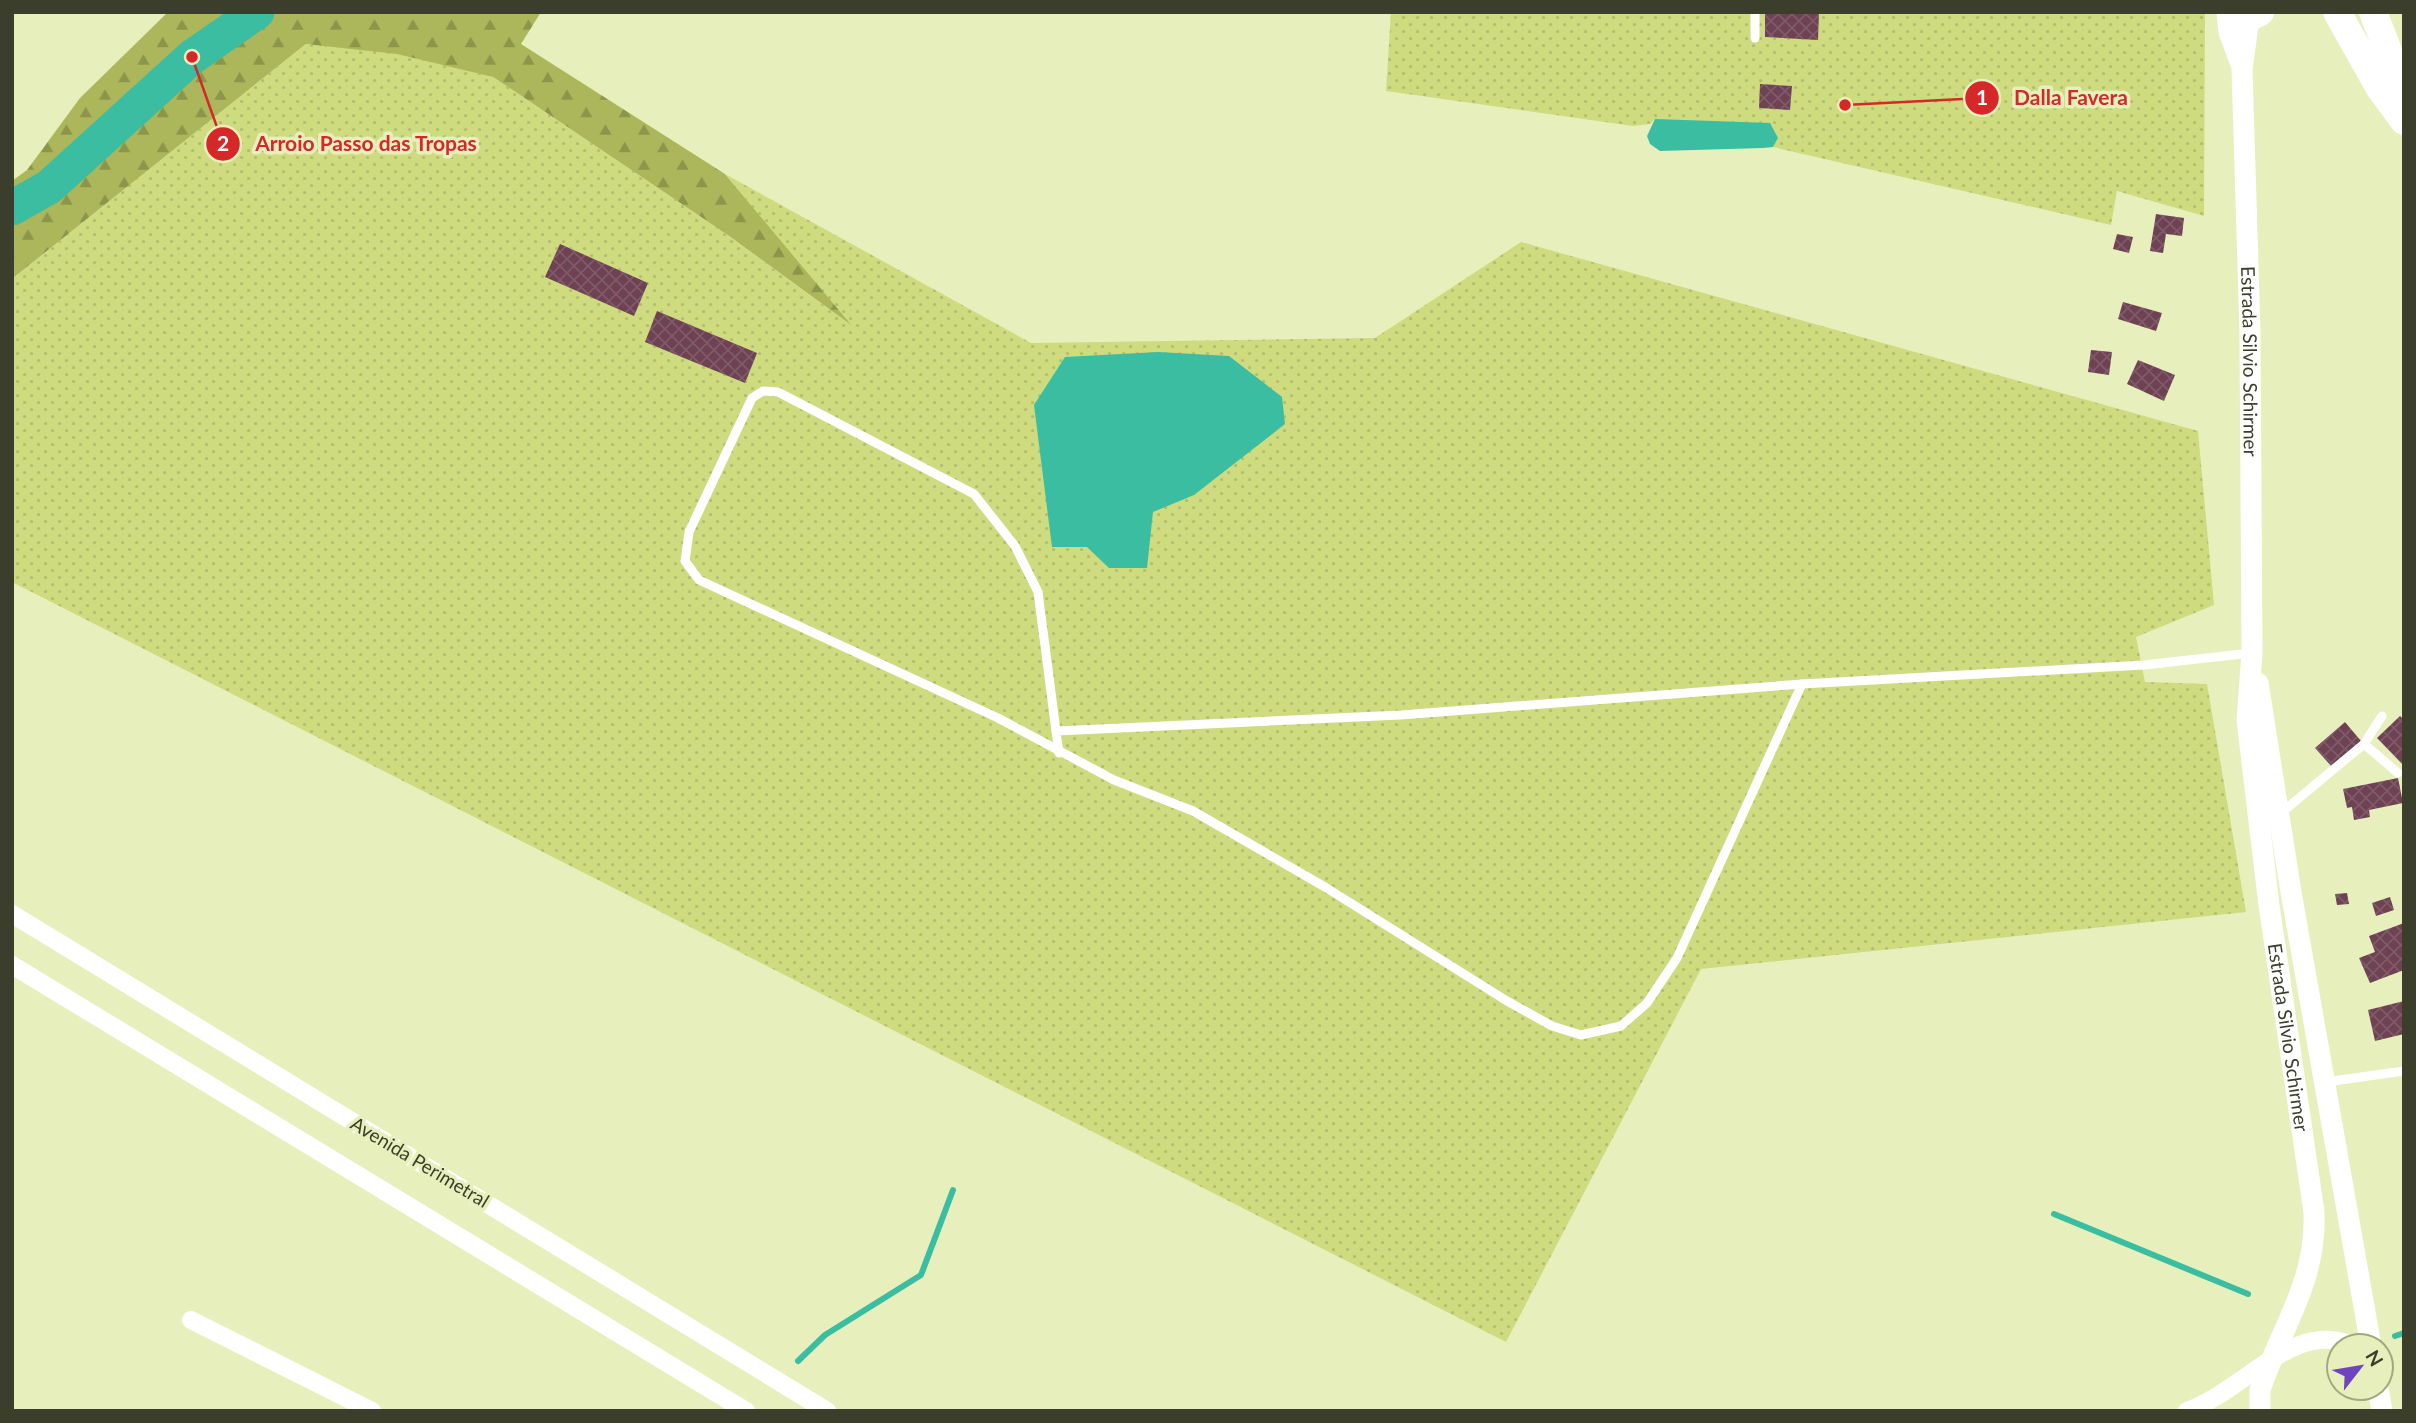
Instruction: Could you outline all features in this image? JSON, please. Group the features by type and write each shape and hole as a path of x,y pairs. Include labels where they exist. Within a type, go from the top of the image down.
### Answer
{"highway":[{"path":"2337,12 2379,87 2404,121"},
{"path":"2374,12 2404,92"}],"street":[{"name":"Estrada Silvio Schirmer","path":"2246,14 2242,69 2250,332 2252,653 2247,720 2269,905 2314,1212 2316,1243 2309,1272 2260,1390 2260,1411"},
{"name":"Estrada Silvio Schirmer","path":"2252,653 2369,1332"},
{"name":"Avenida Perimetral","path":"12,914 827,1411"},
{"path":"12,965 746,1411"},
{"path":"191,1320 372,1411"},
{"path":"2188,1411 2229,1391 2291,1346 2313,1339 2325,1340"}],"lane":[{"path":"1755,12 1755,38"},
{"path":"1059,753 1038,592 1015,546 974,494 778,392 764,391 751,398 689,532 685,561 699,580 998,718 1059,753 1193,811 1325,887 1507,1001 1552,1026 1581,1035 1621,1026 1647,1003 1677,958 1802,684"},
{"path":"1056,731 1401,715 1802,684 2144,665 2252,653"},
{"path":"2280,814 2364,744 2382,716"},
{"path":"2364,744 2398,773"},
{"path":"2325,1082 2404,1071"}],"green space":[{"path":"168,12 541,12 521,44 725,174 855,328 729,236 493,77 306,44 12,279 12,181 27,170 80,98"},
{"path":"1391,12 2205,12 2204,216 2117,191 2111,225 1773,147 1778,138 1655,119 1650,124 1633,126 1386,91"},
{"path":"306,44 397,54 493,77 729,236 852,326 725,174 1031,343 1375,338 1521,242 2198,431 2214,605 2136,637 2145,682 2207,684 2246,912 1701,969 1506,1342 12,582 12,279"}],"water":[{"path":"1655,119 1770,123 1778,138 1773,147 1660,151 1650,144 1647,136"},
{"path":"1158,352 1229,356 1282,397 1285,424 1194,495 1153,512 1147,568 1109,568 1087,547 1052,547 1034,405 1065,357"}],"building":[{"path":"1765,12 1819,12 1818,40 1765,37"},
{"path":"1760,84 1792,86 1790,110 1759,108"},
{"path":"2156,214 2184,218 2182,236 2166,234 2163,253 2150,251"},
{"path":"2117,234 2133,237 2129,253 2113,249"},
{"path":"560,244 648,283 634,316 545,277"},
{"path":"2123,302 2162,313 2156,331 2118,319"},
{"path":"657,311 757,353 745,383 645,342"},
{"path":"2091,350 2112,352 2109,375 2088,372"},
{"path":"2138,360 2175,375 2164,401 2127,384"},
{"path":"2400,716 2404,720 2404,766 2377,738"},
{"path":"2345,722 2361,741 2332,767 2315,748"},
{"path":"2398,778 2403,803 2369,810 2370,817 2354,820 2352,807 2347,808 2343,789"},
{"path":"2347,893 2349,904 2337,905 2335,894"},
{"path":"2390,897 2394,910 2376,916 2372,903"},
{"path":"2404,923 2404,970 2370,983 2359,958 2375,952 2369,936"},
{"path":"2404,1001 2404,1034 2375,1041 2368,1010"}],"waterway":[{"path":"12,208 49,187 192,57 257,12"},
{"path":"798,1361 825,1335 921,1275 953,1190"},
{"path":"2054,1214 2248,1294"},
{"path":"2395,1336 2404,1333"}],"place":[{"name":"Arroio Passo das Tropas","path":"192,57"},
{"name":"Dalla Favera","path":"1845,105"}]}
